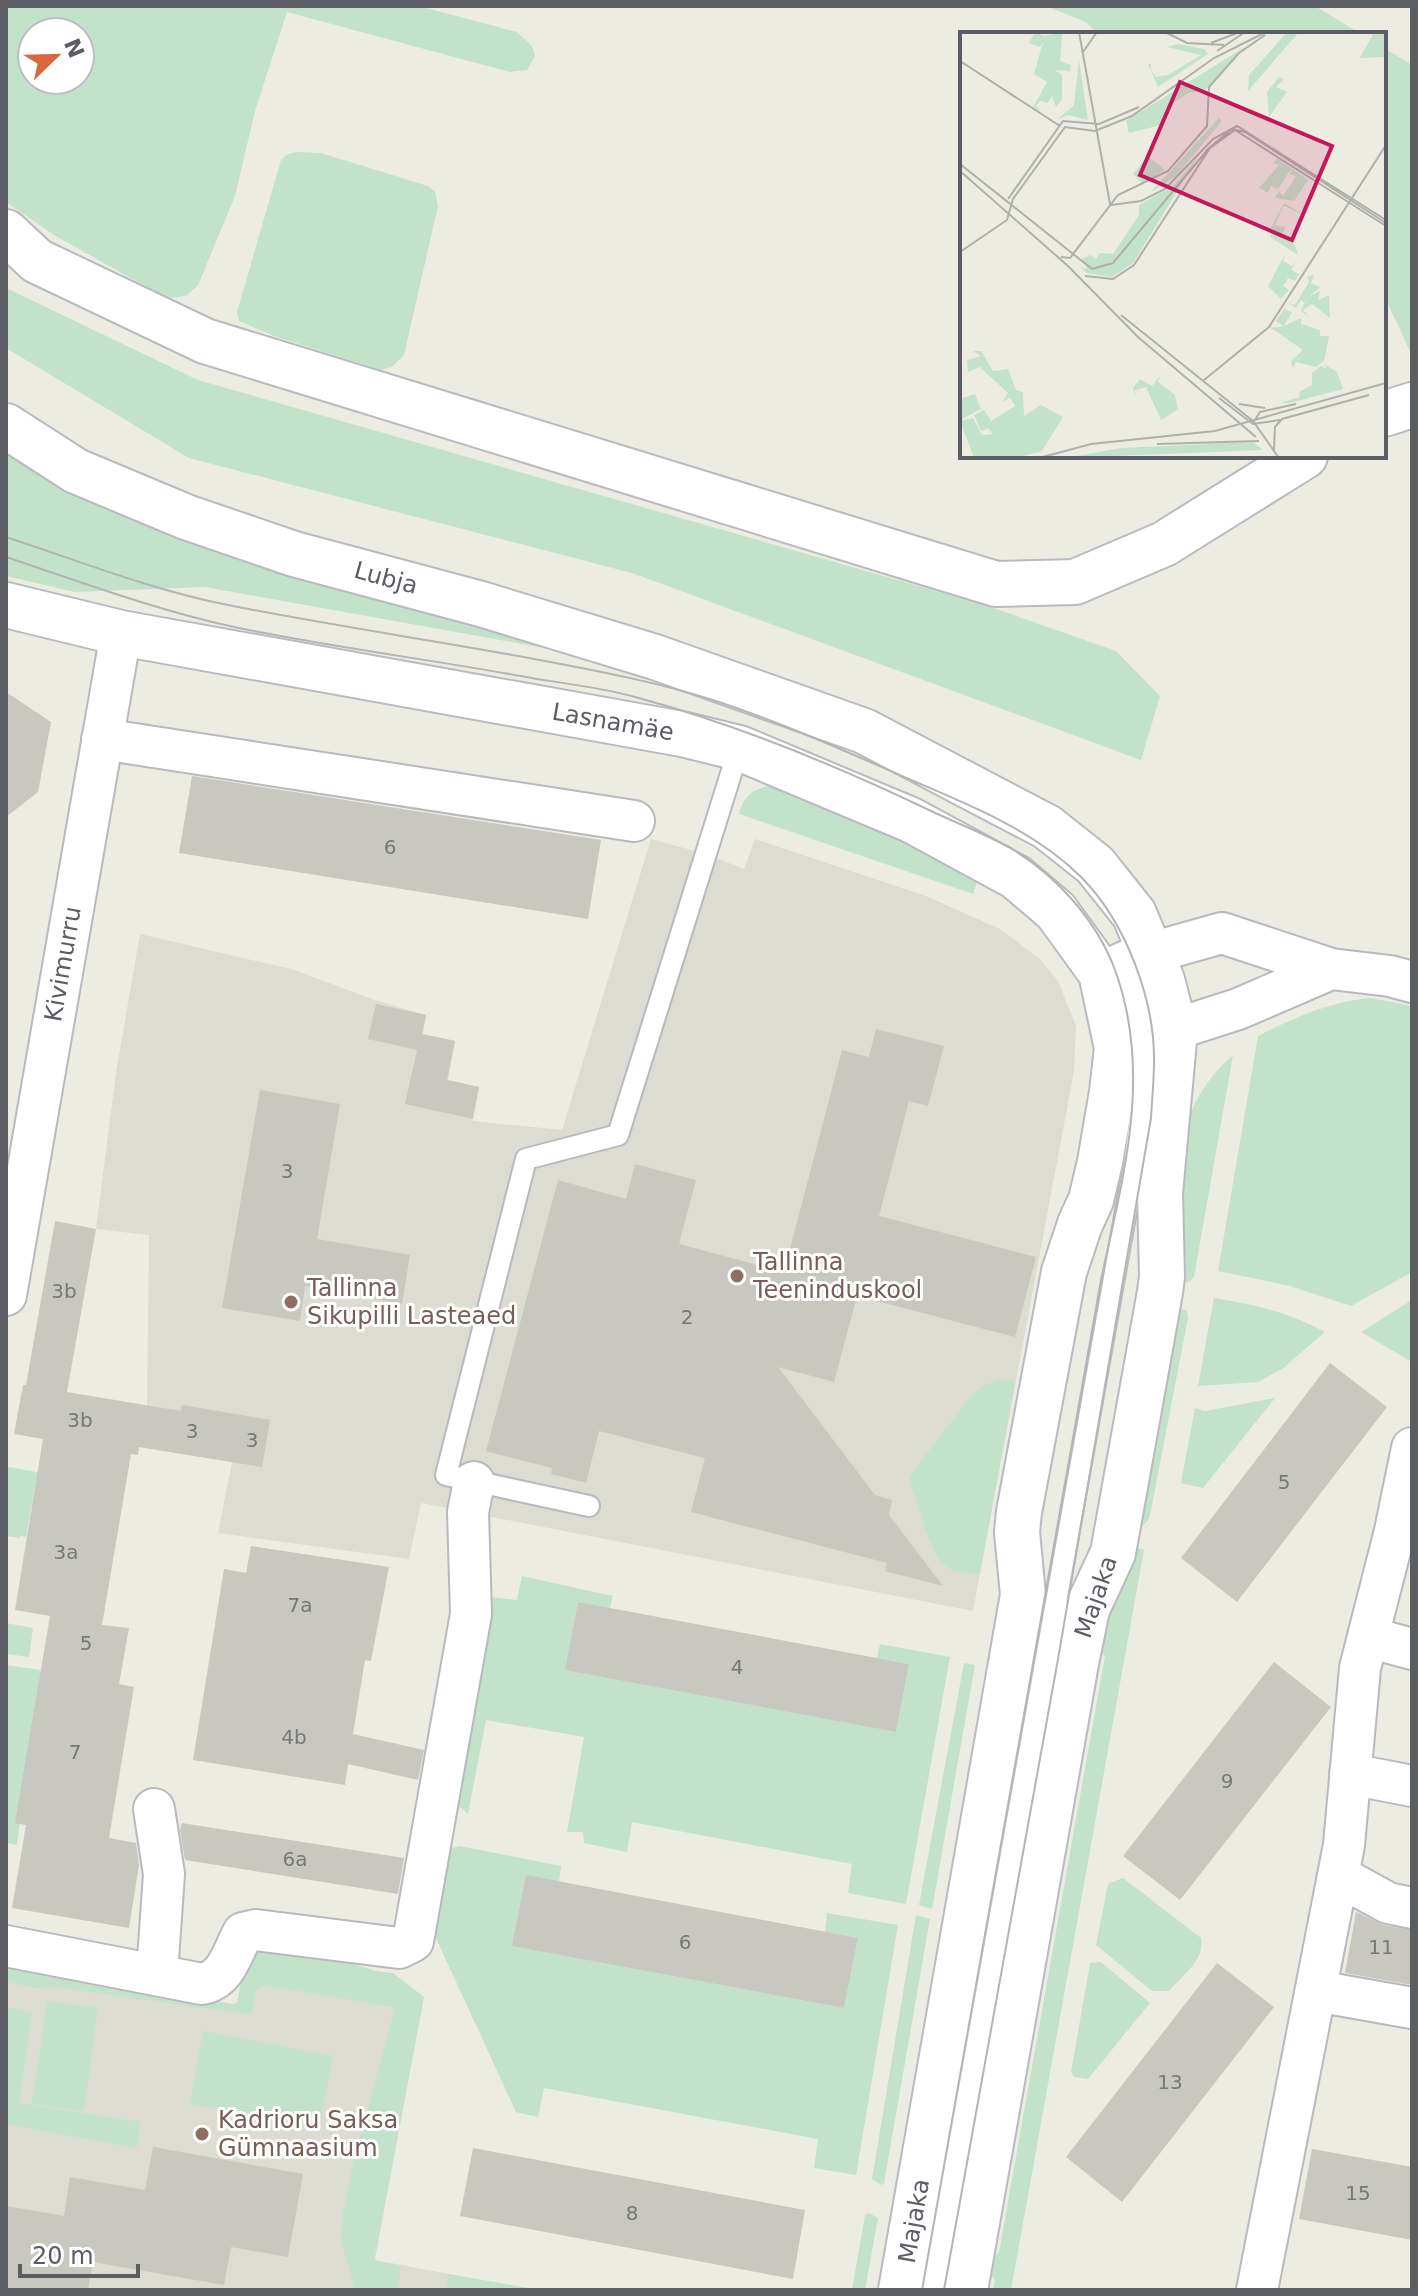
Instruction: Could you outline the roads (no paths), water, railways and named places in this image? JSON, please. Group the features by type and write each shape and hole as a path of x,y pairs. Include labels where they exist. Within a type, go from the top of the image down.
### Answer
{"street":[{"path":"6,232 37,261 205,341 996,584 1075,582 1164,544 1302,458"},
{"path":"1386,413 1412,405"},
{"name":"Lubja","path":"6,426 76,471 186,517 294,554 568,630 697,673"},
{"name":"Lasnamäe","path":"6,605 121,633 682,734 739,748 911,820 1016,877 1056,911 1126,962"},
{"name":"Kivimurru","path":"6,1295 121,633"},
{"path":"697,673 731,726 739,748"},
{"path":"697,673 864,731 1047,827 1095,865 1134,914 1126,962 1222,933 1331,969 1390,976 1412,982"},
{"path":"102,739 634,821"},
{"name":"Majaka","path":"965,2290 1076,1663 1087,1609 1113,1553 1162,1277 1160,1193 1145,1040 1126,962"},
{"name":"Majaka","path":"901,2290 1023,1595 1017,1532 1019,1512 1064,1272 1145,1040 1126,962"},
{"path":"1145,1040 1238,1009 1331,969"},
{"path":"1257,2290 1339,1876 1360,1668 1404,1533 1412,1448"},
{"path":"6,1946 202,1984 214,1981 222,1974 243,1933 256,1930 399,1948 413,1941 471,1614 468,1512 474,1482"},
{"path":"1368,1637 1412,1649"},
{"path":"1350,1774 1412,1786"},
{"path":"154,1809 164,1874 157,1974"},
{"path":"1339,1876 1388,1903 1412,1908"},
{"path":"1316,1991 1412,2008"}],"lane":[{"path":"589,1506 446,1475 526,1159 618,1135 739,748"},
{"path":"933,2290 1134,1166 1145,1078 1145,1040"}],"tram line":[{"path":"6,537 200,599 610,674 716,701 815,738 956,799 1023,833 1081,877 1097,895 1124,938 1143,987 1153,1038 1151,1118 1058,1659 944,2290"},
{"path":"6,557 119,595 234,627 611,691 748,733 858,777 1012,849 1060,886 1098,934 1115,970 1126,1009 1132,1048 1133,1087 1125,1164 1101,1280 922,2290"}],"place":[{"name":"Tallinna Teeninduskool","path":"737,1276"},
{"name":"Tallinna Sikupilli Lasteaed","path":"291,1302"},
{"name":"Kadrioru Saksa Gümnaasium","path":"202,2134"}]}
